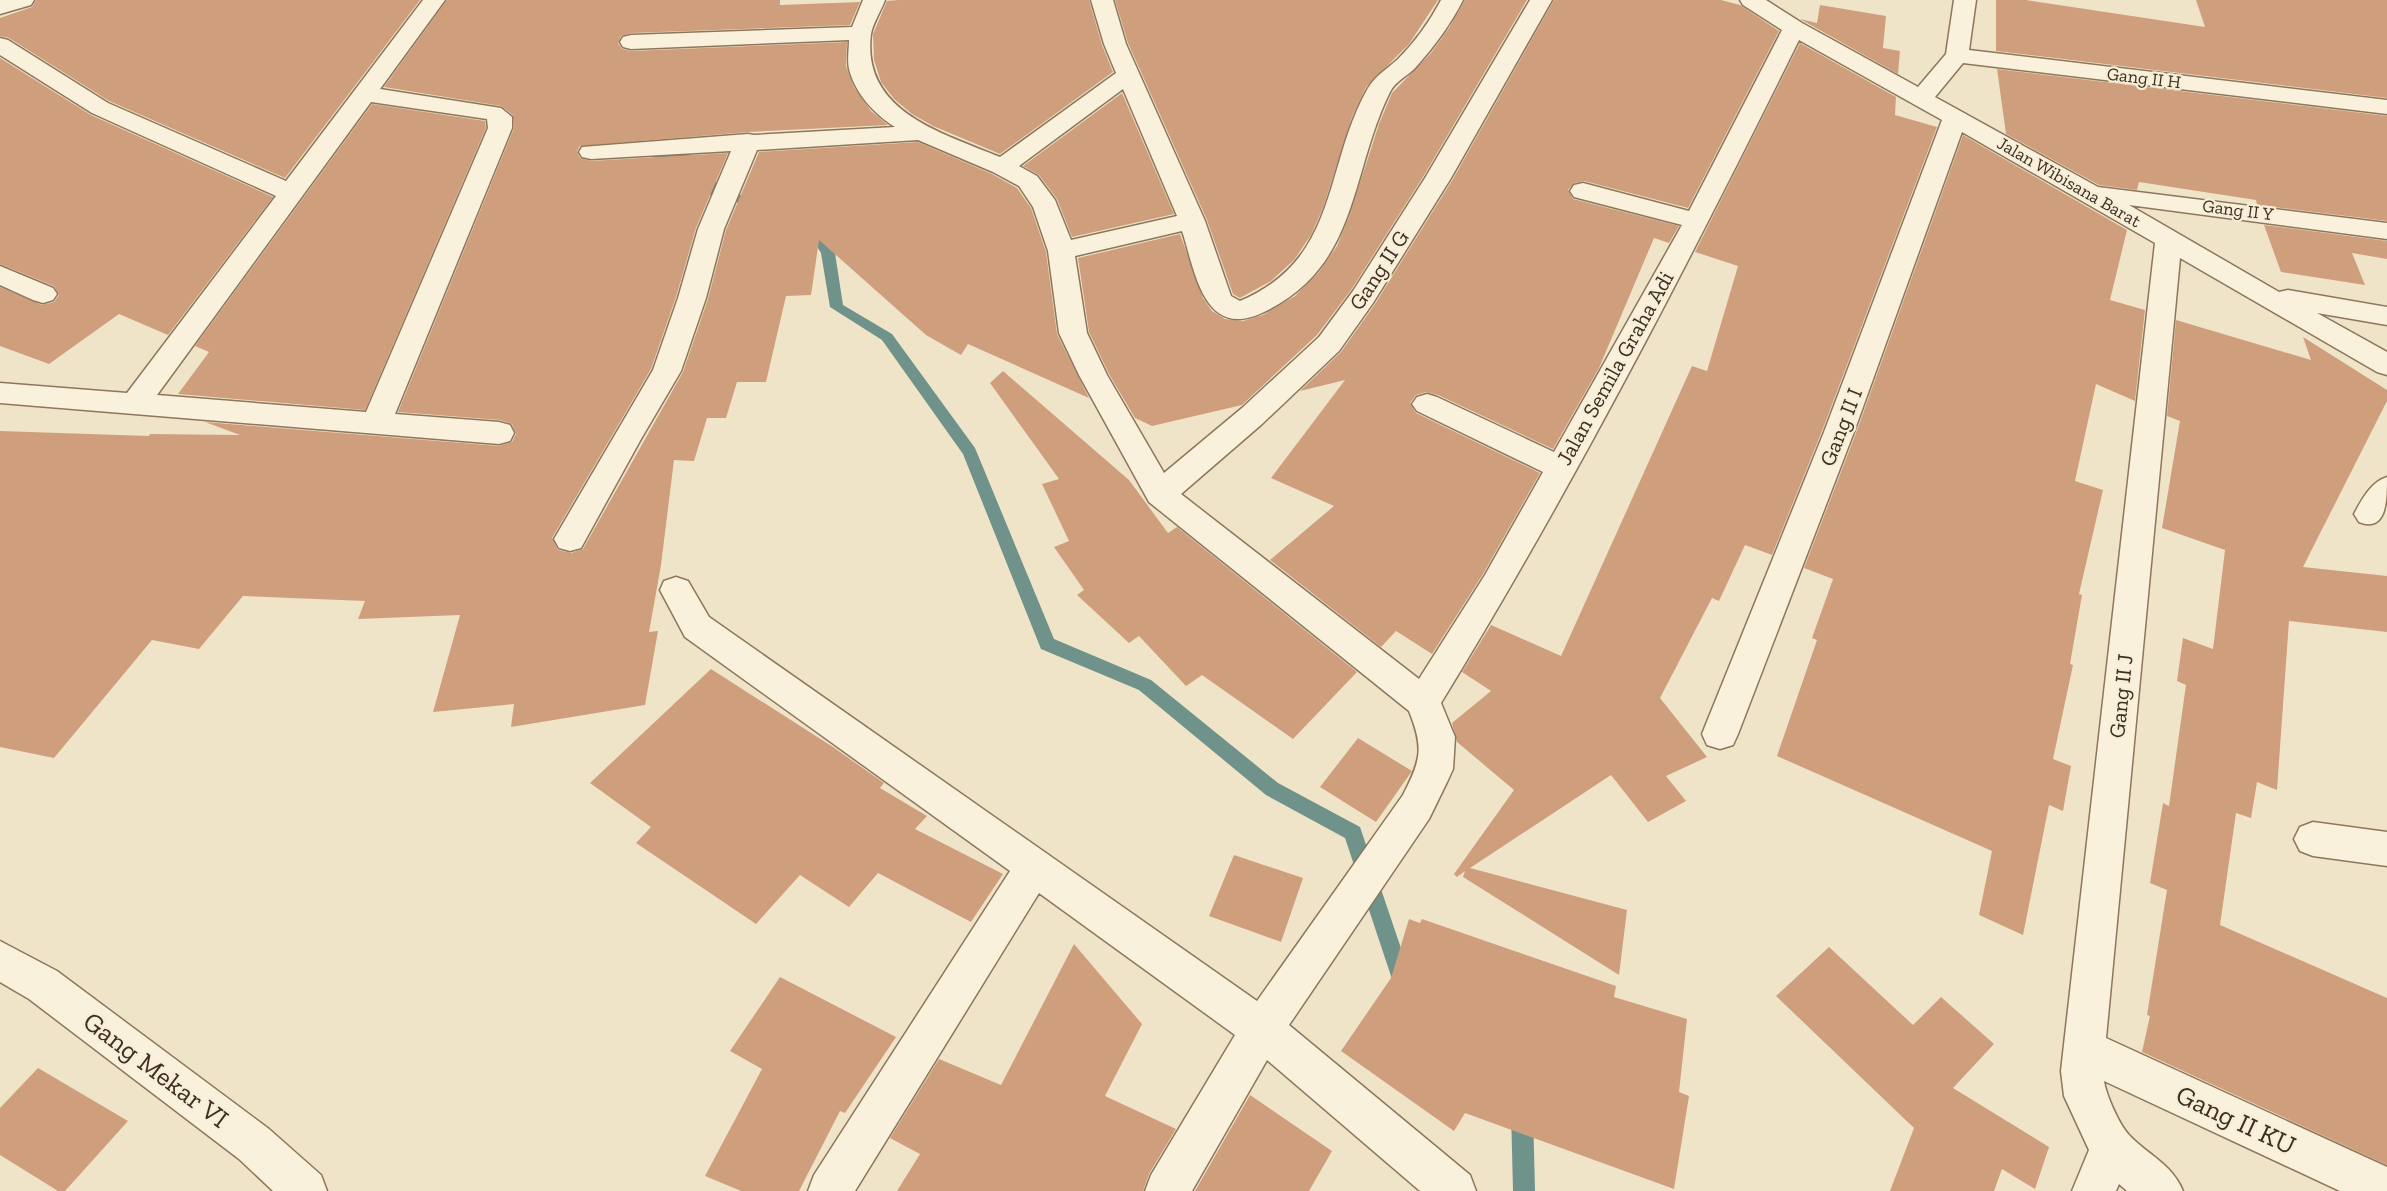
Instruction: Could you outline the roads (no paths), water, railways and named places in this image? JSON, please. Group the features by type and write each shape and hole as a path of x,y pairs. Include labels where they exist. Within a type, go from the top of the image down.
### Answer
{"street":[{"path":"0,7 23,0"},
{"path":"134,405 434,0"},
{"path":"874,0 860,33 860,67 870,92 895,117 921,133 1002,167 1028,182 1046,206 1061,251 1073,333 1093,375 1160,494 1423,702 1437,737 1435,769 1416,807 1262,1029 1167,1191"},
{"path":"1102,0 1115,44 1192,221 1222,305 1230,309 1245,309 1261,303 1282,290 1306,267 1327,237 1360,135 1382,86 1406,63 1443,19 1452,0"},
{"name":"Gang II G","path":"1160,494 1252,416 1329,344 1363,297 1438,178 1541,0"},
{"name":"Jalan Wibisana Barat","path":"1751,0 1794,28 2169,238 2263,295 2387,365"},
{"path":"1921,99 1957,55 1965,0"},
{"name":"Jalan Semila Graha Adi","path":"1423,702 1497,584 1697,221 1794,28"},
{"path":"631,42 860,33"},
{"path":"0,45 99,108 291,193"},
{"name":"Gang II H","path":"1957,55 2387,107"},
{"path":"1002,167 1129,74"},
{"path":"364,94 493,113 500,117 500,128 376,423"},
{"name":"Gang II I","path":"1720,734 1839,432 1955,117"},
{"path":"591,152 748,141 921,133"},
{"path":"570,539 667,371 692,298 711,229 748,141"},
{"path":"1583,191 1697,221"},
{"name":"Gang II Y","path":"2088,192 2387,231"},
{"path":"1061,251 1192,221"},
{"name":"Gang II J","path":"2112,1149 2085,1096 2082,1071 2169,238"},
{"path":"0,275 43,294"},
{"path":"2263,295 2387,316"},
{"path":"0,393 499,433"},
{"path":"1426,404 1560,467"},
{"path":"2370,514 2387,489"},
{"path":"676,590 697,627 1262,1029 1454,1191"},
{"path":"2313,839 2387,849"},
{"path":"830,1191 1034,867"},
{"name":"Gang Mekar VI","path":"0,960 43,985 254,1144 305,1191"},
{"name":"Gang II KU","path":"2085,1050 2387,1190"},
{"path":"2094,1191 2112,1149 2161,1191"}],"waterway":[{"path":"641,152 699,160 714,192 761,205"},
{"path":"812,227 828,253 837,307 887,337 970,452 1047,644 1145,685 1272,789 1353,833 1399,972 1409,980"},
{"path":"1522,1111 1524,1191"}]}
